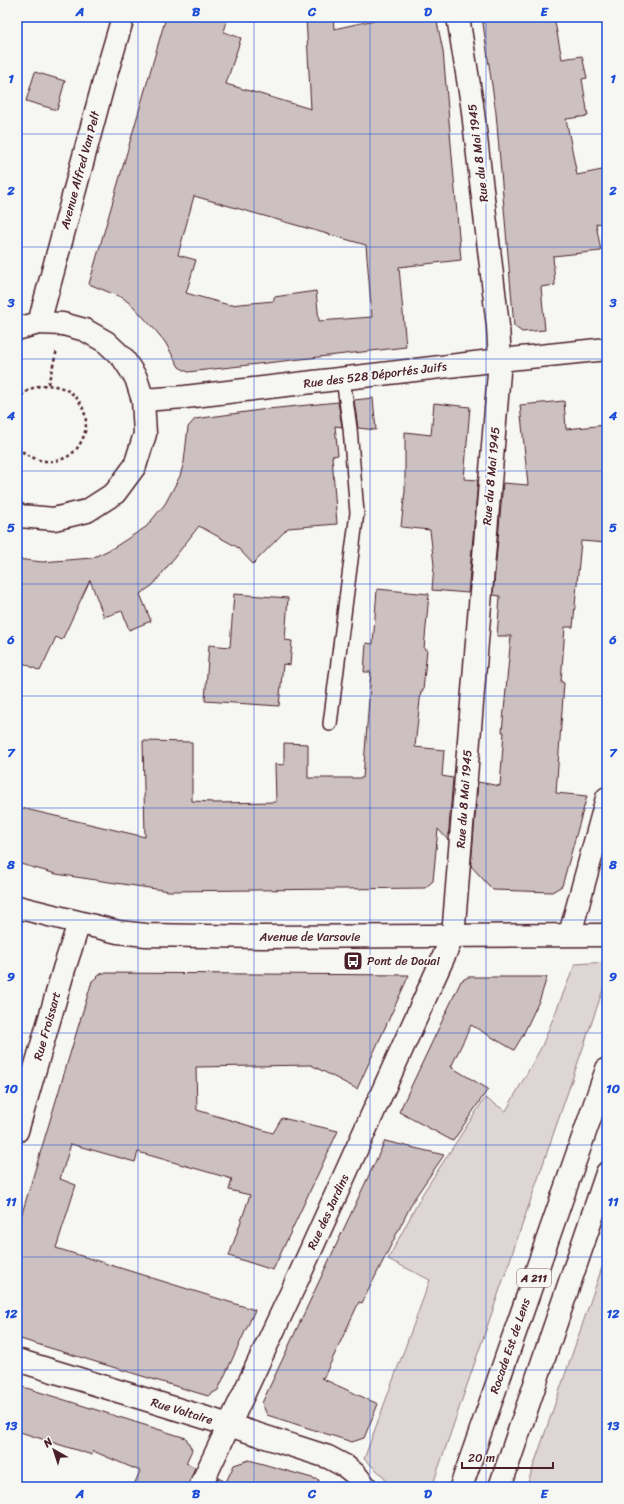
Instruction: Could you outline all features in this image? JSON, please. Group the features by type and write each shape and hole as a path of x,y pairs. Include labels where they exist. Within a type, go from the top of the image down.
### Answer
{"main road":[{"name":"Avenue Alfred Van Pelt","path":"39,323 105,78 123,17"},
{"name":"Rue du 8 Mai 1945","path":"453,936 500,360 498,326 474,119 458,17"},
{"path":"17,328 39,323 63,324 85,330 106,342 123,358 136,378 144,400 145,434 135,466 115,493 87,511 54,519 20,516 17,514"},
{"name":"Rue des 528 Déportés Juifs","path":"144,400 185,397 607,349"},
{"path":"570,934 607,798"},
{"name":"Avenue de Varsovie","path":"17,907 118,932 146,935 261,937 603,935"},
{"name":"Rue Froissart","path":"17,1131 64,969 79,923"},
{"name":"Rue des Jardins","path":"200,1487 313,1245 453,936"},
{"name":"Rocade Est de Lens","path":"461,1487 607,1069"},
{"name":"A 211","path":"500,1487 607,1173"},
{"name":"Rue Voltaire","path":"17,1360 328,1457 356,1474 366,1487"}],"lane":[{"path":"330,724 357,513 350,428 343,379"}],"path":[{"path":"48,384 63,324"},
{"path":"17,400 23,393 35,387 48,384 61,387 73,394 82,404 86,417 86,430 81,443 72,453 60,459 47,462 34,459 17,446"},
{"path":"17,456 23,452"}],"shaded area":[{"path":"607,962 607,978 432,1487 390,1487 382,1475 364,1459 430,1280 388,1259 423,1193 485,1098 506,1111 542,1046 575,964"},
{"path":"607,1253 607,1487 526,1487 527,1485"}],"building":[{"path":"166,17 228,17 224,32 241,38 226,84 311,109 306,17 333,17 334,29 388,17 436,17 443,51 461,260 399,267 406,347 188,372 179,367 165,342 133,306 123,298 89,284","holes":["194,196 366,245 372,317 319,321 316,291 274,297 274,301 229,305 186,293 196,260 178,255"]},
{"path":"482,17 554,17 562,59 582,56 587,78 582,79 588,116 566,119 577,175 607,169 607,222 596,224 601,251 553,256 555,285 541,287 545,330 522,332 514,326 496,113"},
{"path":"35,72 65,81 57,110 26,101"},
{"path":"373,398 376,430 358,428 354,400"},
{"path":"564,401 566,429 607,425 607,543 581,541 573,627 565,627 561,682 564,683 556,793 587,796 562,886 552,892 493,890 471,866 478,782 500,786 504,732 502,732 511,636 497,636 500,596 493,595 503,483 528,485 520,405"},
{"path":"338,402 342,427 335,426 338,455 332,456 337,524 288,528 253,564 237,547 199,526 153,585 140,594 151,621 129,630 122,611 104,617 90,580 62,640 56,637 40,671 17,660 17,559 42,562 92,558 113,548 146,527 165,504 180,476 184,462 188,427 195,419 268,409"},
{"path":"434,403 470,407 464,479 478,480 468,593 432,590 434,565 430,530 401,527 405,491 405,432 431,435"},
{"path":"377,589 429,594 424,649 427,649 415,747 444,750 442,776 453,778 448,840 438,829 433,881 425,888 169,891 56,874 17,863 17,807 145,837 143,741 192,742 192,801 213,803 276,802 275,764 284,765 284,743 308,744 308,778 363,778 371,672 364,672 366,643 373,644"},
{"path":"234,594 288,598 285,640 292,641 290,665 283,664 279,706 205,701 209,645 230,647"},
{"path":"102,973 409,975 357,1089 311,1065 196,1067 197,1110 273,1133 282,1118 338,1131 273,1270 229,1256 250,1195 229,1190 232,1179 138,1152 135,1162 71,1144 60,1179 76,1185 56,1248 255,1310 218,1390 208,1396 17,1338 17,1230 92,981"},
{"path":"468,977 547,977 540,999 523,1035 514,1050 471,1025 451,1067 488,1089 453,1141 399,1112 461,981"},
{"path":"385,1141 444,1155 414,1199 362,1303 359,1302 324,1377 321,1378 378,1404 364,1438 352,1442 267,1415 262,1403"},
{"path":"17,1385 186,1438 192,1450 186,1463 195,1467 188,1487 133,1487 140,1471 93,1451 92,1455 17,1431"},
{"path":"249,1460 319,1480 318,1487 214,1487 218,1478 226,1482 234,1465"}],"place":[{"name":"Pont de Douai","path":"353,961"}]}
